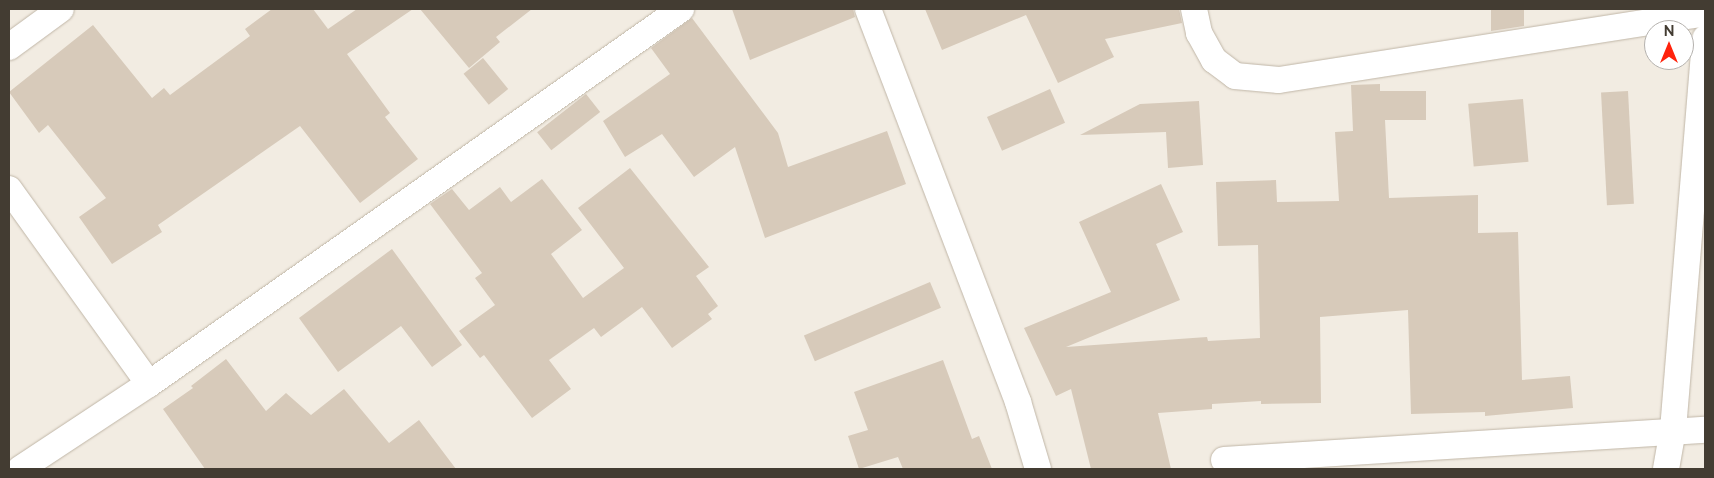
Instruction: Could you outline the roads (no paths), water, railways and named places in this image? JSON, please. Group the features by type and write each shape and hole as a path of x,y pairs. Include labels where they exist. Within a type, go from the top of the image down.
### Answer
{"street":[{"path":"9,47 61,9"},
{"path":"20,469 149,384 681,9"},
{"path":"868,9 1018,402 1038,469"},
{"path":"1194,9 1199,33 1214,60 1235,76 1279,80 1705,13"},
{"path":"1666,469 1673,430 1705,41"},
{"path":"9,189 149,384"},
{"path":"1224,460 1673,430 1705,430"}]}
